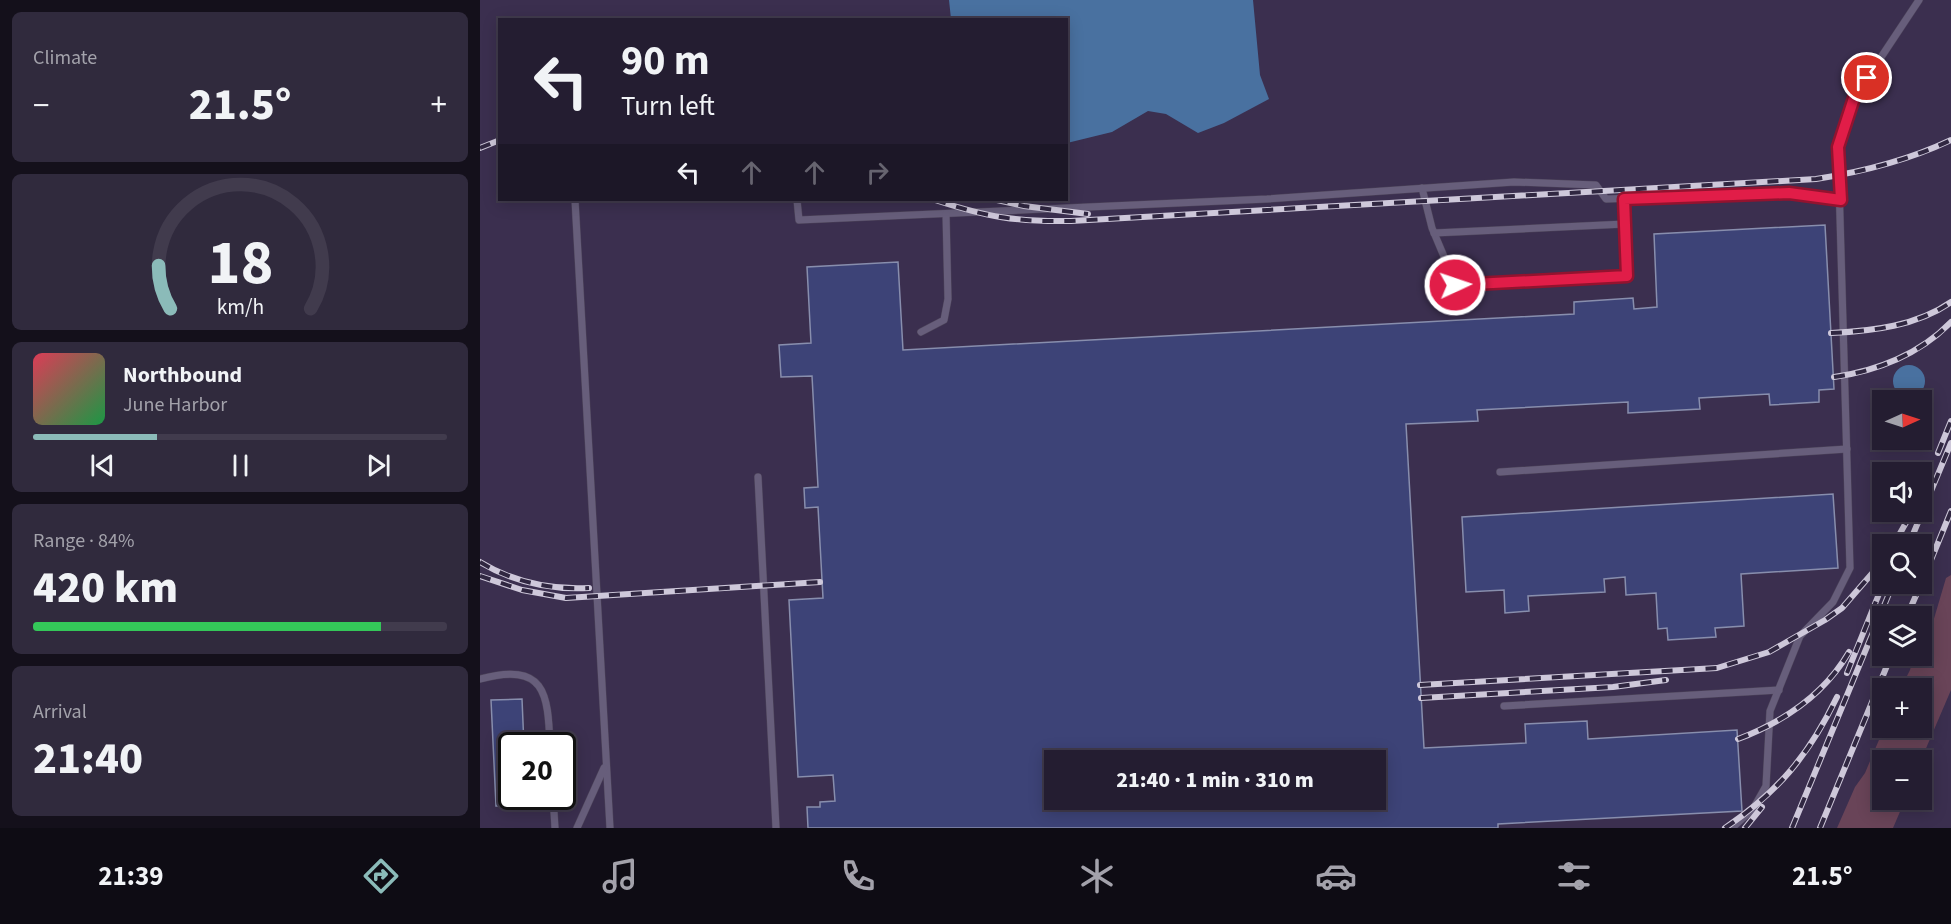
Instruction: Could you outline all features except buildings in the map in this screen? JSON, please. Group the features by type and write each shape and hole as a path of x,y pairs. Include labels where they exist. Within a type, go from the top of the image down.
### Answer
{"lane":[{"path":"1732,828 1753,809 1766,786 1770,711 1800,636 1833,602 1850,568 1838,147 1854,98 1918,0"},
{"path":"797,201 799,220 1267,199 1514,182 1596,185 1606,199 1789,193 1841,200"},
{"path":"1422,188 1434,233 1455,285 1627,276 1624,199"},
{"path":"575,201 610,828"},
{"path":"921,332 944,320 948,299 946,214"},
{"path":"1434,233 1625,224"},
{"path":"1500,472 1847,449"},
{"path":"758,477 776,828"},
{"path":"480,679 499,675 520,675 537,683 547,701 549,732"},
{"path":"1504,706 1779,690"},
{"path":"577,828 605,765"},
{"path":"554,810 555,828"}],"shaded area":[{"path":"480,0 1951,0 1951,828 480,828"},
{"path":"1951,575 1951,690 1932,734 1932,678 1906,678 1911,666 1932,666 1932,624 1946,578"},
{"path":"1880,738 1930,738 1925,750 1875,750"},
{"path":"1872,756 1872,810 1901,810 1893,828 1837,828 1855,787 1865,773"}],"water":[{"path":"949,0 1253,0 1260,75 1269,99 1224,123 1198,133 1166,114 1148,111 1112,132 1068,143 1068,18 951,18"},
{"path":"1903,366 1915,366 1924,375 1925,381 1922,390 1896,390 1894,387 1894,375"}],"railway":[{"path":"938,201 970,211 1002,217 1034,221 1071,221 1816,179 1885,164 1919,154 1951,140"},
{"path":"480,148 498,141"},
{"path":"1002,201 1088,214"},
{"path":"1831,333 1894,326 1924,317 1951,302"},
{"path":"1834,377 1882,365 1912,352 1951,322"},
{"path":"1938,453 1951,421"},
{"path":"1913,534 1951,443"},
{"path":"1932,558 1951,511"},
{"path":"1900,534 1906,522"},
{"path":"480,562 519,580 561,588 589,588"},
{"path":"1420,685 1717,668 1769,652 1825,620 1842,608 1872,574"},
{"path":"480,576 522,590 566,598 820,582"},
{"path":"1847,673 1879,594"},
{"path":"1792,828 1889,594"},
{"path":"1911,606 1917,594"},
{"path":"1738,739 1771,724 1801,705 1827,681 1849,652"},
{"path":"1820,828 1887,666"},
{"path":"1421,698 1613,687 1666,680"},
{"path":"1725,828 1761,800 1790,771 1815,737 1837,697"},
{"path":"1745,828 1762,807"}],"route":[{"path":"1455,285 1627,276 1624,199 1789,193 1841,200 1838,147 1854,98 1867,78"}]}
